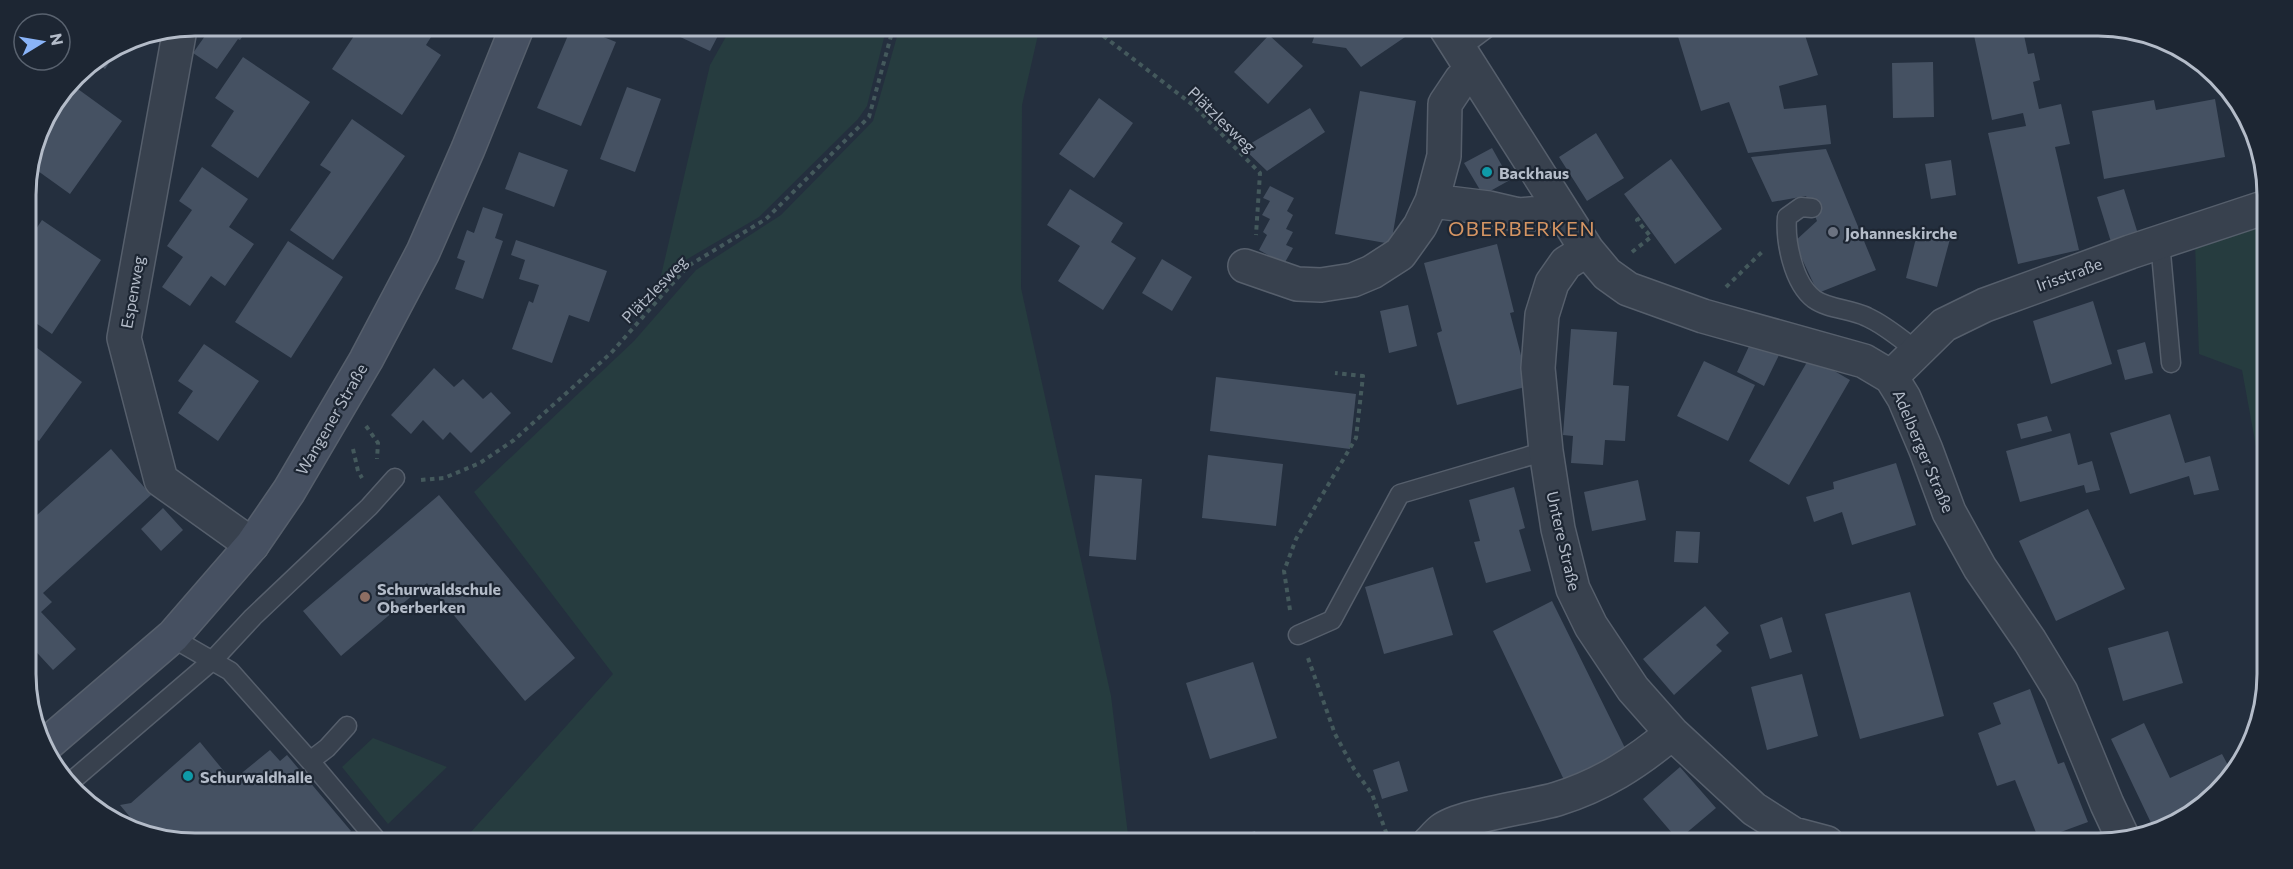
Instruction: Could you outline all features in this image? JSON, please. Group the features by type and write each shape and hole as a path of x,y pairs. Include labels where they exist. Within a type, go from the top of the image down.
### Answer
{"main road":[{"name":"Wangener Straße","path":"51,741 173,636 252,544 289,491 423,252 514,36"}],"street":[{"name":"Espenweg","path":"178,37 124,338 161,480 252,544"},
{"path":"1245,266 1297,284 1321,285 1353,280 1372,272 1400,254 1420,226 1432,201 1444,156 1446,104 1461,80 1458,48"},
{"name":"Adelberger Straße","path":"1458,48 1556,203 1597,262 1628,289 1703,316 1864,361 1891,377 1904,398 1949,512 1980,568 2030,641 2061,692 2120,831"},
{"path":"1432,201 1489,208 1519,215 1541,213 1556,203"},
{"name":"Irisstraße","path":"1891,377 1944,325 1985,305 2257,210"},
{"name":"Untere Straße","path":"1597,262 1566,263 1552,283 1542,315 1538,368 1546,451 1558,529 1573,589 1591,626 1633,689 1672,733 1779,833"},
{"path":"1439,833 1462,821 1558,798 1608,778 1641,759 1672,733"}],"lane":[{"path":"1458,48 1476,36"},
{"path":"1812,208 1801,207 1787,217 1785,231 1789,251 1806,291 1815,300 1864,315 1880,323 1917,351"},
{"path":"2160,242 2171,363"},
{"path":"1298,635 1332,620 1400,494 1546,451"},
{"path":"75,778 213,660 253,617 369,507 390,484"},
{"path":"173,636 230,671 371,833"},
{"path":"310,761 327,748 347,726"}],"path":[{"name":"Plätzlesweg","path":"390,484 444,478 480,463 514,440 611,353 688,266 766,219 869,117 891,36"},
{"name":"Plätzlesweg","path":"1102,36 1193,105 1260,173 1255,250 1245,266"},
{"path":"1597,262 1651,237 1637,220 1640,218"},
{"path":"1703,316 1727,285 1785,231"},
{"path":"344,396 378,443 376,474 390,484"}],"green space":[{"path":"726,36 884,36 867,106 858,119 759,217 684,261 660,280 710,65"},
{"path":"897,36 1038,36 1022,105 1021,288 1111,696 1128,833 470,833 613,674 474,492 634,341 696,270 781,215 873,121"},
{"path":"2257,222 2257,452 2242,370 2199,354 2195,243"},
{"path":"373,738 447,767 388,824 342,767"}],"building":[{"path":"205,36 243,36 240,40 238,39 217,69 193,53"},
{"path":"354,36 432,36 426,45 441,55 402,115 332,69"},
{"path":"568,36 601,36 616,42 581,126 537,108"},
{"path":"678,36 718,36 710,51"},
{"path":"1268,36 1303,66 1268,104 1234,72"},
{"path":"1314,36 1407,36 1361,67 1346,48 1312,43"},
{"path":"1678,36 1805,36 1818,75 1779,86 1784,109 1826,105 1831,144 1748,153 1729,102 1701,111"},
{"path":"1974,36 2024,36 2028,54 2034,53 2040,80 2033,82 2039,109 2061,104 2070,144 2055,147 2079,250 2018,264 1988,133 2026,126 2023,113 1992,120"},
{"path":"243,57 310,102 258,178 211,146 234,111 215,98"},
{"path":"1933,62 1934,117 1893,118 1892,63"},
{"path":"627,87 661,99 635,172 600,159"},
{"path":"77,89 122,121 70,194 38,171 48,134 57,116"},
{"path":"1360,91 1416,101 1391,244 1335,234"},
{"path":"1099,98 1133,123 1094,178 1059,154"},
{"path":"2215,99 2225,157 2104,179 2092,111 2154,100 2156,110"},
{"path":"1310,108 1325,132 1267,171 1243,148"},
{"path":"352,119 405,156 333,260 290,230 331,172 320,165"},
{"path":"1596,133 1624,178 1587,201 1559,157"},
{"name":"Backhaus","path":"1492,148 1510,180 1483,195 1464,163"},
{"name":"Johanneskirche","path":"1826,149 1876,270 1818,293 1794,242 1817,221 1812,208 1806,196 1772,202 1751,157"},
{"path":"519,152 568,170 554,207 505,189"},
{"path":"1671,159 1722,229 1675,264 1624,194"},
{"path":"1951,160 1956,195 1931,199 1925,164"},
{"path":"202,167 248,199 229,227 254,244 225,286 211,276 190,306 162,287 183,257 167,246 192,210 179,201"},
{"path":"1270,186 1294,198 1287,211 1293,215 1286,229 1293,232 1286,245 1293,248 1284,264 1259,250 1267,235 1263,232 1270,219 1262,215 1270,201 1263,198"},
{"path":"1070,189 1123,223 1111,242 1136,258 1103,310 1058,281 1080,246 1047,225"},
{"path":"2124,189 2138,234 2111,242 2097,197"},
{"path":"483,207 503,214 495,238 503,241 483,299 455,289 465,261 457,258 467,230 474,233"},
{"path":"42,220 101,260 52,334 36,323 36,229"},
{"path":"1918,230 1950,239 1937,287 1906,278"},
{"path":"516,240 607,271 589,322 569,315 552,363 512,349 529,301 533,303 539,285 519,279 525,260 511,255"},
{"path":"288,241 343,277 291,358 235,322"},
{"path":"1497,244 1514,312 1510,313 1529,386 1457,405 1437,333 1442,331 1424,263"},
{"path":"1162,259 1192,277 1172,311 1142,293"},
{"path":"2093,301 2112,364 2051,384 2033,321"},
{"path":"1408,305 1417,346 1389,353 1380,311"},
{"path":"1571,329 1617,332 1613,385 1629,386 1625,441 1605,440 1603,465 1571,463 1573,436 1563,435"},
{"path":"1751,342 1779,355 1764,386 1737,372"},
{"path":"2145,342 2153,373 2125,380 2117,350"},
{"path":"204,344 259,381 218,441 178,413 193,391 178,381"},
{"path":"36,347 82,382 39,441 36,439"},
{"path":"1810,357 1850,380 1789,485 1749,461"},
{"path":"1704,361 1755,385 1728,441 1677,416"},
{"path":"434,368 454,387 463,379 483,399 491,392 511,413 471,453 450,432 443,440 423,420 411,434 391,415"},
{"path":"1216,377 1356,394 1350,449 1210,431"},
{"path":"2170,414 2185,463 2210,456 2219,490 2194,495 2189,476 2130,494 2110,433"},
{"path":"2047,416 2052,431 2021,439 2017,424"},
{"path":"2070,433 2078,465 2092,461 2100,490 2086,493 2084,485 2020,502 2006,451"},
{"path":"111,449 151,495 43,593 52,602 41,612 76,649 53,670 36,652 36,516"},
{"path":"1208,455 1283,464 1276,526 1202,518"},
{"path":"1896,463 1916,525 1852,545 1842,512 1814,522 1806,497 1834,489 1833,482"},
{"path":"1095,475 1142,479 1136,560 1089,556"},
{"path":"1638,480 1646,520 1592,531 1584,492"},
{"path":"1514,487 1525,528 1519,530 1531,571 1486,583 1474,542 1480,541 1469,500"},
{"name":"Schurwaldschule Oberberken","path":"439,495 575,658 525,701 427,583 341,656 303,611"},
{"path":"163,508 183,530 161,551 141,529"},
{"path":"2088,509 2125,589 2056,621 2019,541"},
{"path":"1676,531 1700,532 1698,563 1674,562"},
{"path":"1433,567 1453,635 1384,654 1365,587"},
{"path":"1910,592 1944,716 1860,739 1825,614"},
{"path":"1552,601 1626,750 1564,780 1493,631"},
{"path":"1705,606 1729,633 1716,645 1722,651 1674,695 1643,659"},
{"path":"1782,617 1792,652 1770,659 1760,625"},
{"path":"2168,631 2183,683 2123,701 2108,648"},
{"path":"1253,662 1277,738 1210,759 1186,683"},
{"path":"1802,674 1818,736 1767,750 1751,687"},
{"path":"2030,689 2058,764 2064,762 2088,822 2058,833 2036,833 2015,780 1997,786 1978,733 2001,724 1993,703"},
{"path":"2144,723 2170,778 2222,754 2228,765 2195,800 2168,817 2152,824 2111,739"},
{"path":"200,742 232,781 270,750 280,761 287,755 351,831 348,833 175,832 133,820 120,805 131,803"},
{"path":"1399,761 1408,791 1382,799 1373,770"},
{"path":"1680,767 1716,808 1686,833 1672,833 1643,799"}],"place":[{"name":"Backhaus","path":"1487,172"},
{"name":"Johanneskirche","path":"1833,232"},
{"name":"Schurwaldschule Oberberken","path":"365,597"},
{"name":"Schurwaldhalle","path":"188,776"}],"district":[{"name":"OBERBERKEN","path":"1522,228"}]}
